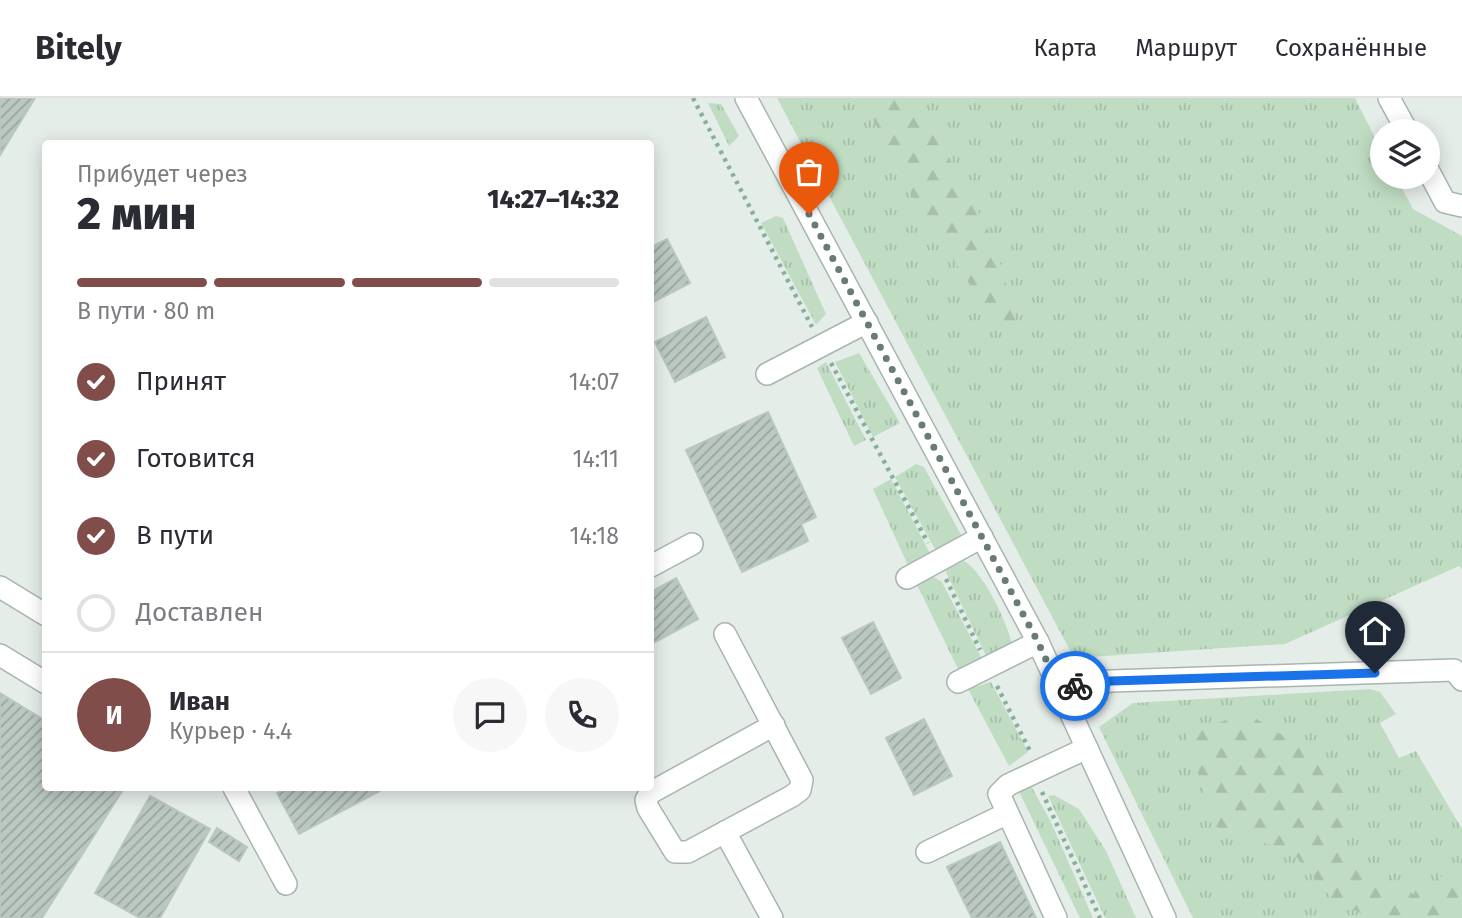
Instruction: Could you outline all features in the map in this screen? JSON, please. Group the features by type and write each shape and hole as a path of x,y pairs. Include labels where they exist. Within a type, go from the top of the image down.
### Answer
{"street":[{"path":"746,98 1038,642 1166,918"},
{"path":"1389,98 1400,119"},
{"path":"1438,189 1445,202 1462,206"},
{"path":"767,374 867,322"},
{"path":"907,578 982,537"},
{"path":"654,564 692,544"},
{"path":"0,587 42,613"},
{"path":"654,791 646,800 676,852 688,852 800,790 802,780 798,769 725,634"},
{"path":"958,682 1038,642"},
{"path":"0,655 42,681"},
{"path":"1059,688 1111,681 1454,670 1462,680"},
{"path":"654,790 774,725"},
{"path":"1056,918 999,794 1002,789 1087,747"},
{"path":"239,791 286,884"},
{"path":"927,852 1006,814"},
{"path":"725,832 772,918"}],"path":[{"path":"693,98 821,345 939,562 1032,756 1040,787 1100,918"}],"green space":[{"path":"777,98 1355,98 1370,128 1370,189 1402,189 1413,209 1462,236 1462,569 1459,566 1285,644 1074,658"},
{"path":"862,98 916,98 994,241 1020,335 1006,339 918,207"},
{"path":"708,103 721,104 739,136 729,146"},
{"path":"776,216 783,218 826,314 816,325 761,223"},
{"path":"859,353 900,423 873,437 835,362"},
{"path":"826,362 866,440 854,446 817,368"},
{"path":"916,464 924,467 966,544 940,558 895,477"},
{"path":"891,479 934,561 912,574 873,489"},
{"path":"964,561 980,576 1011,639 1013,649 989,662 945,570"},
{"path":"934,577 942,582 985,665 962,677 917,585"},
{"path":"991,682 1028,752 1009,766 968,689"},
{"path":"1370,689 1380,692 1396,714 1380,723 1399,758 1416,751 1462,829 1462,918 1193,918 1099,727 1133,703"},
{"path":"1247,713 1348,777 1346,845 1411,895 1442,876 1462,887 1462,918 1373,918 1336,903 1292,852 1214,826 1186,734"},
{"path":"1026,777 1050,820 1093,918 1080,918 1014,781"},
{"path":"1054,795 1079,809 1106,851 1136,918 1105,918 1048,796"}],"building":[{"path":"0,98 35,98 0,155"},
{"path":"667,239 690,283 654,301 654,246"},
{"path":"706,317 725,357 675,382 655,342"},
{"path":"768,412 816,517 801,524 808,541 742,572 686,450"},
{"path":"676,578 698,619 654,642 654,590"},
{"path":"873,622 901,678 871,694 842,638"},
{"path":"0,693 42,719 42,791 122,791 42,918 0,918"},
{"path":"924,719 952,776 914,795 886,738"},
{"path":"281,791 379,791 299,834 277,793"},
{"path":"150,796 210,829 160,918 140,918 95,893"},
{"path":"217,828 247,847 239,861 209,842"},
{"path":"1000,842 1036,918 972,918 947,867"}],"way so far":[{"path":"809,214 1038,642 1059,688 1075,686"}],"route":[{"path":"1075,686 1111,681 1375,673"}]}
